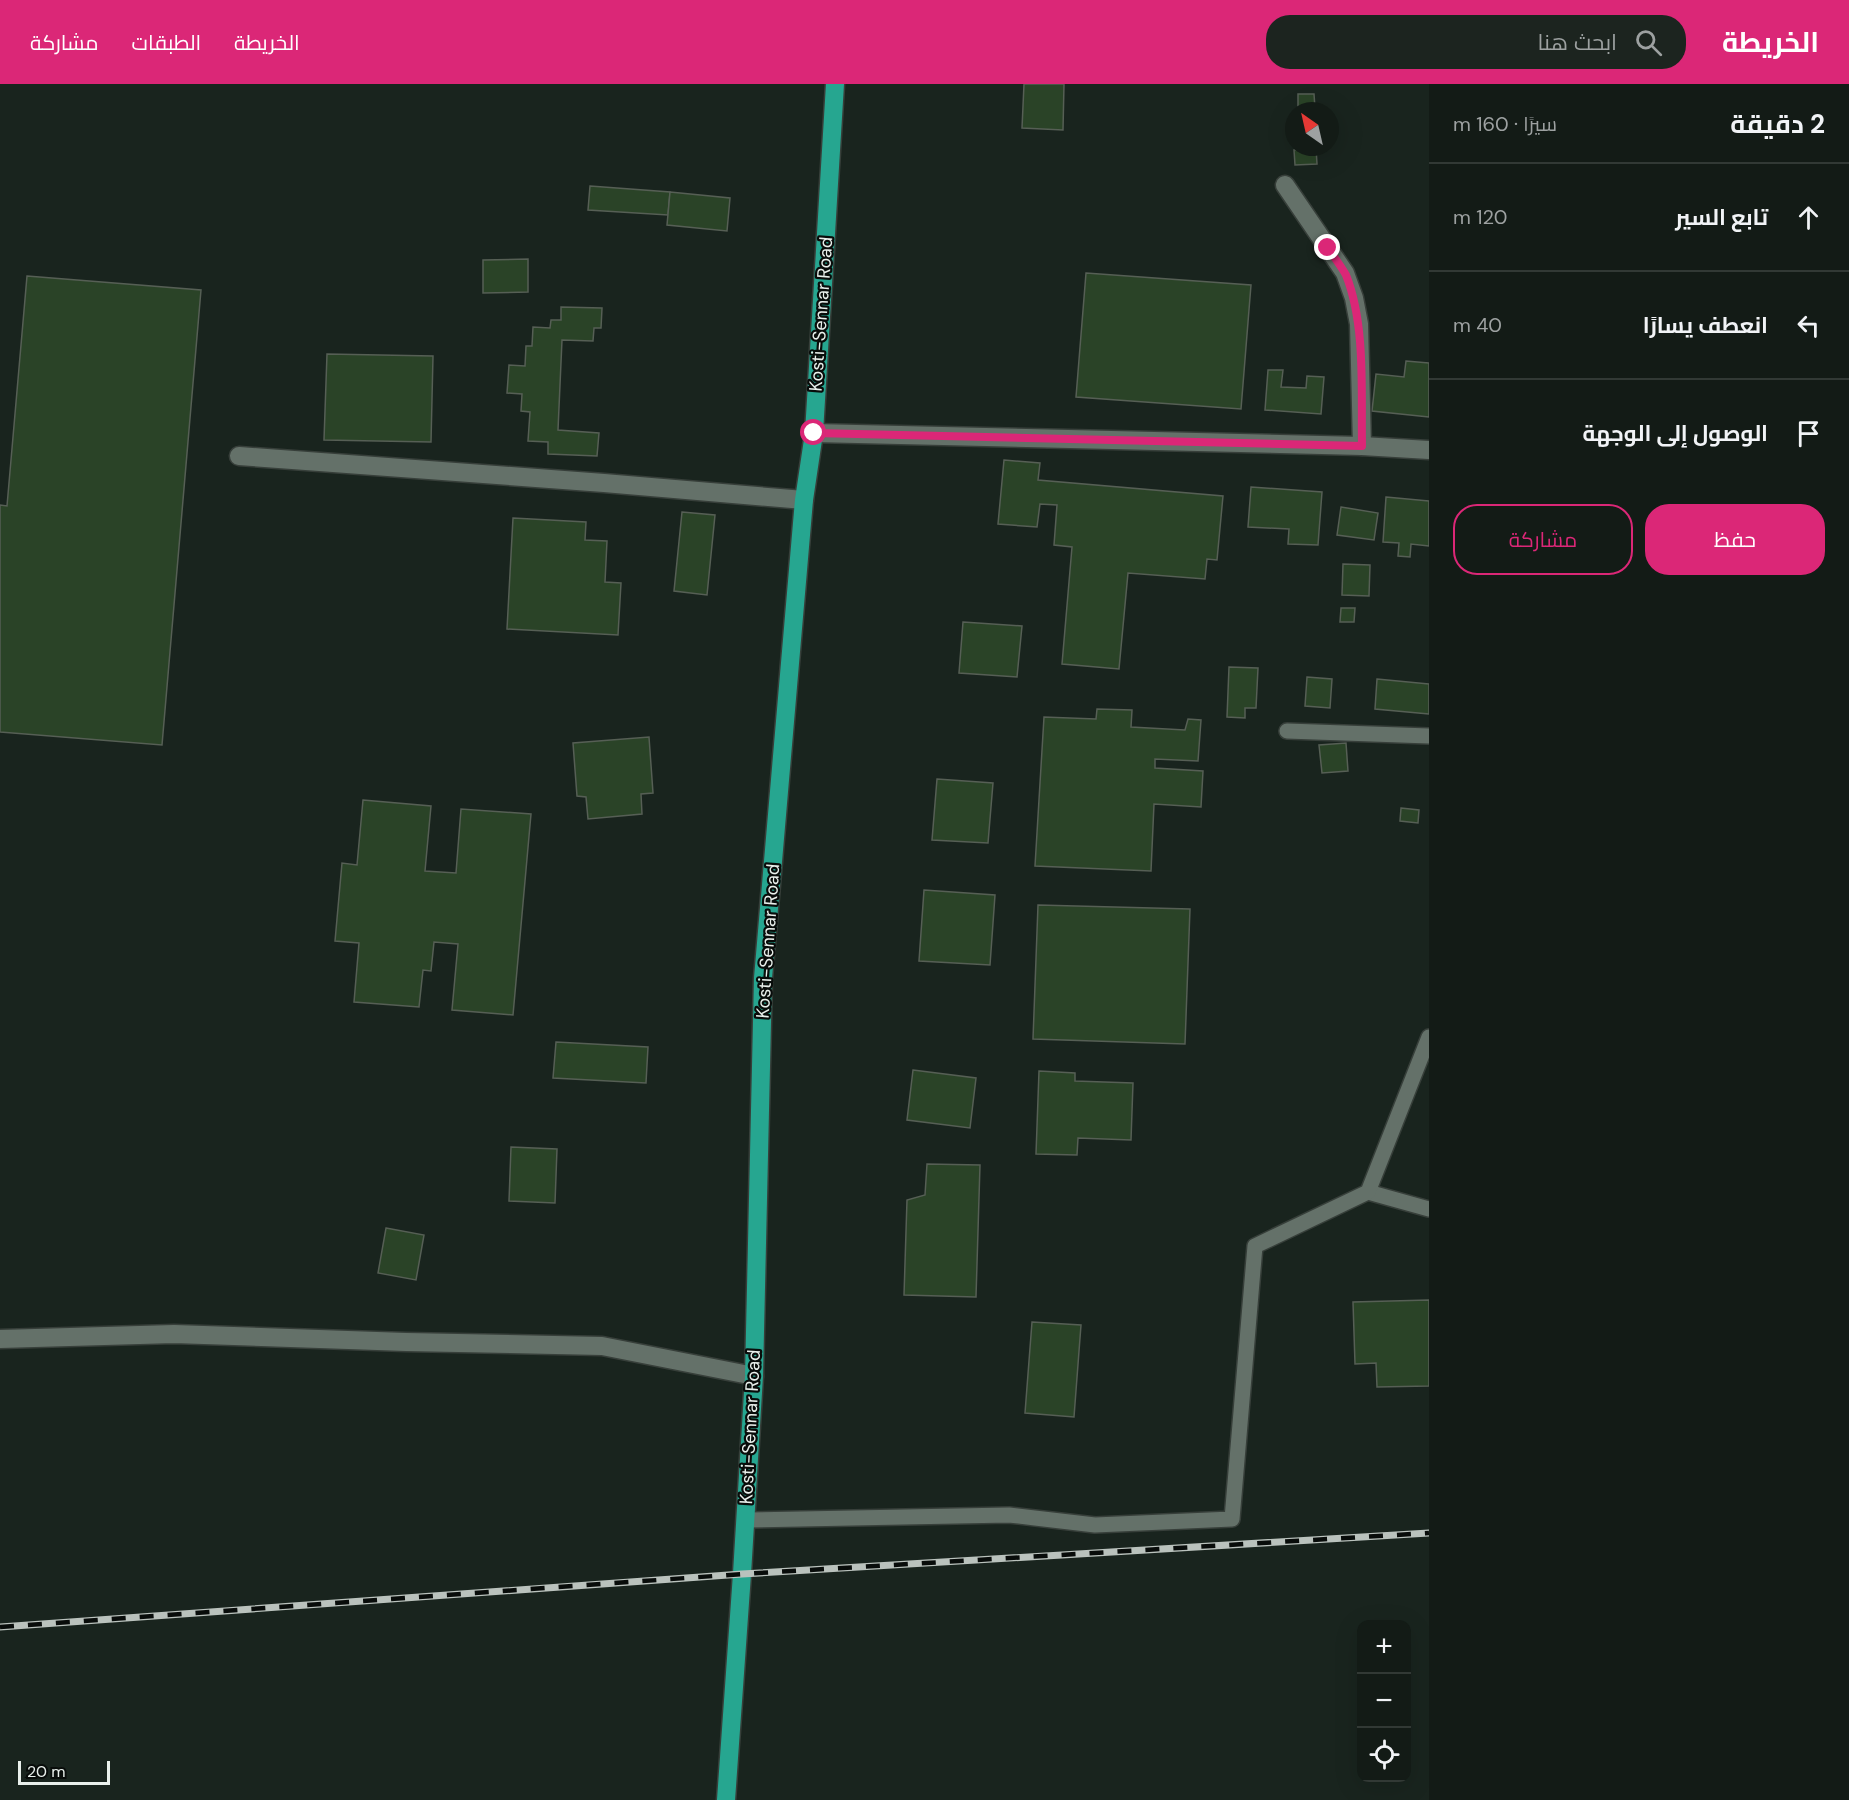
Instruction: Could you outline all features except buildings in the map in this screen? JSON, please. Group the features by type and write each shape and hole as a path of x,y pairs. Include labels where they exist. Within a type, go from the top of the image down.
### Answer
{"highway":[{"name":"Kosti-Sennar Road","path":"726,1800 754,1376 763,978 804,500 814,433 835,84"}],"street":[{"path":"1285,184 1345,273 1354,298 1359,324 1362,446"},
{"path":"814,433 1362,446 1429,450"},
{"path":"239,456 804,500"},
{"path":"0,1339 174,1334 602,1346 754,1376"}],"lane":[{"path":"1287,731 1429,736"},
{"path":"1368,1192 1429,1037"},
{"path":"745,1520 1009,1515 1095,1525 1232,1519 1255,1246 1368,1192 1429,1209"}],"railway":[{"path":"0,1627 742,1574 1429,1533"}],"route":[{"path":"814,433 1362,446 1359,324 1354,298 1345,273 1328,248"}]}
